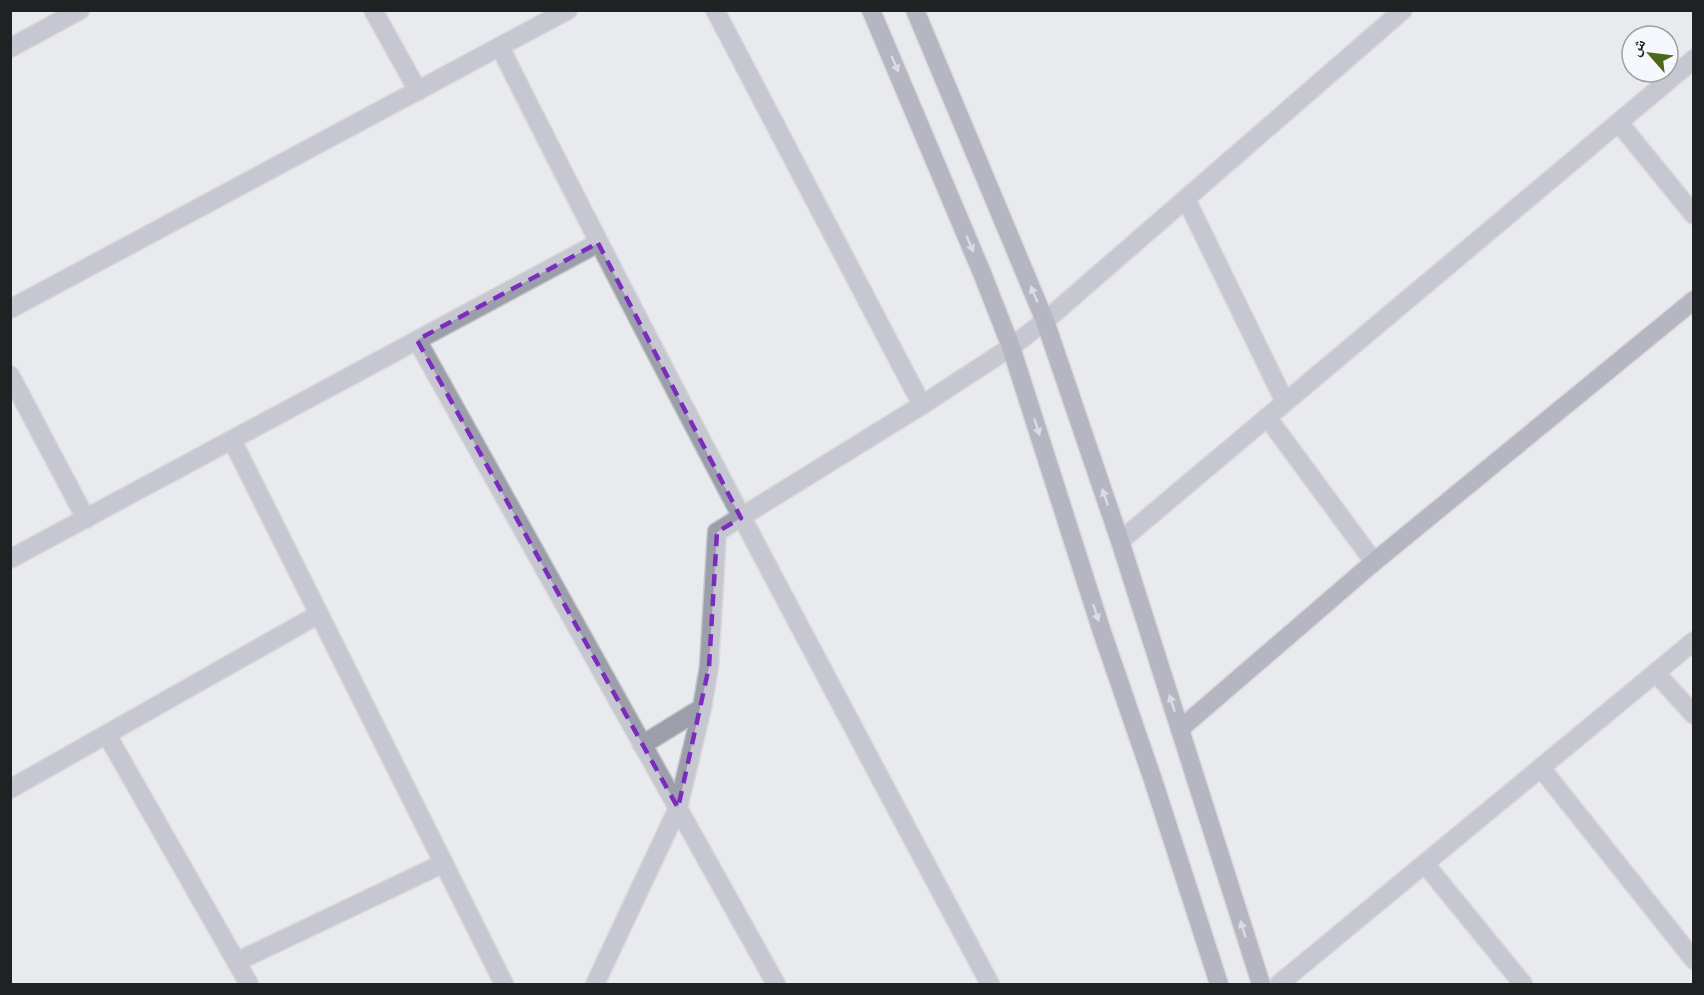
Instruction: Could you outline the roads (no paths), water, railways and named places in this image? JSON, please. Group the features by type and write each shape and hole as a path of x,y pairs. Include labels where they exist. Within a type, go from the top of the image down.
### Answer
{"street":[{"path":"10,48 80,10"},
{"path":"373,10 418,91"},
{"path":"10,309 568,10"},
{"path":"715,10 922,405"},
{"path":"871,10 1011,347 1102,632 1219,984"},
{"path":"915,10 1045,321 1119,541 1261,984"},
{"path":"595,984 678,808 702,708 710,657 717,532 1011,347 1045,321 1403,10"},
{"path":"500,47 598,243 741,518 990,984"},
{"path":"1119,541 1694,59"},
{"path":"1618,123 1694,215"},
{"path":"1186,199 1285,402"},
{"path":"10,559 598,243"},
{"path":"1180,729 1374,562 1694,300"},
{"path":"417,340 776,984"},
{"path":"10,375 86,519"},
{"path":"1267,417 1374,562"},
{"path":"232,440 504,984"},
{"path":"10,789 319,614"},
{"path":"1279,984 1694,641"},
{"path":"1656,673 1694,715"},
{"path":"642,745 702,708"},
{"path":"107,735 249,984"},
{"path":"1541,768 1694,960"},
{"path":"236,962 444,863"},
{"path":"1425,864 1523,984"}]}
